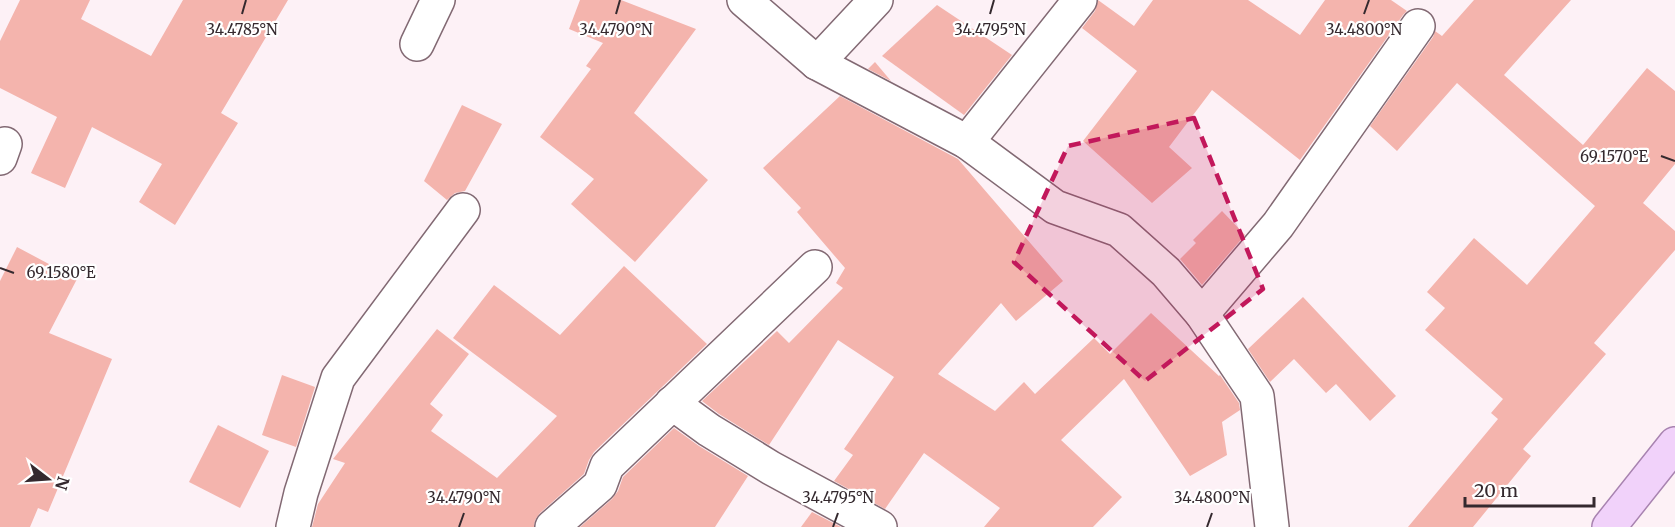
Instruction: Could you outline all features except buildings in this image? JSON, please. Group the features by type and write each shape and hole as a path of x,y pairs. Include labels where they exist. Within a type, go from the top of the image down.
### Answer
{"main road":[{"path":"1609,527 1675,444"}],"street":[{"path":"417,44 438,0"},
{"path":"744,0 817,63 967,142 1055,207 1119,230 1166,272 1202,314 1257,396 1272,527"},
{"path":"817,63 876,0"},
{"path":"967,142 1080,0"},
{"path":"1202,314 1278,225 1418,26"},
{"path":"293,527 301,494 338,378 463,210"},
{"path":"552,527 600,485 608,466 815,267"},
{"path":"672,403 709,430 771,468 880,527"}],"highlighted area":[{"path":"1194,118 1263,289 1145,381 1014,262 1068,146"}]}
